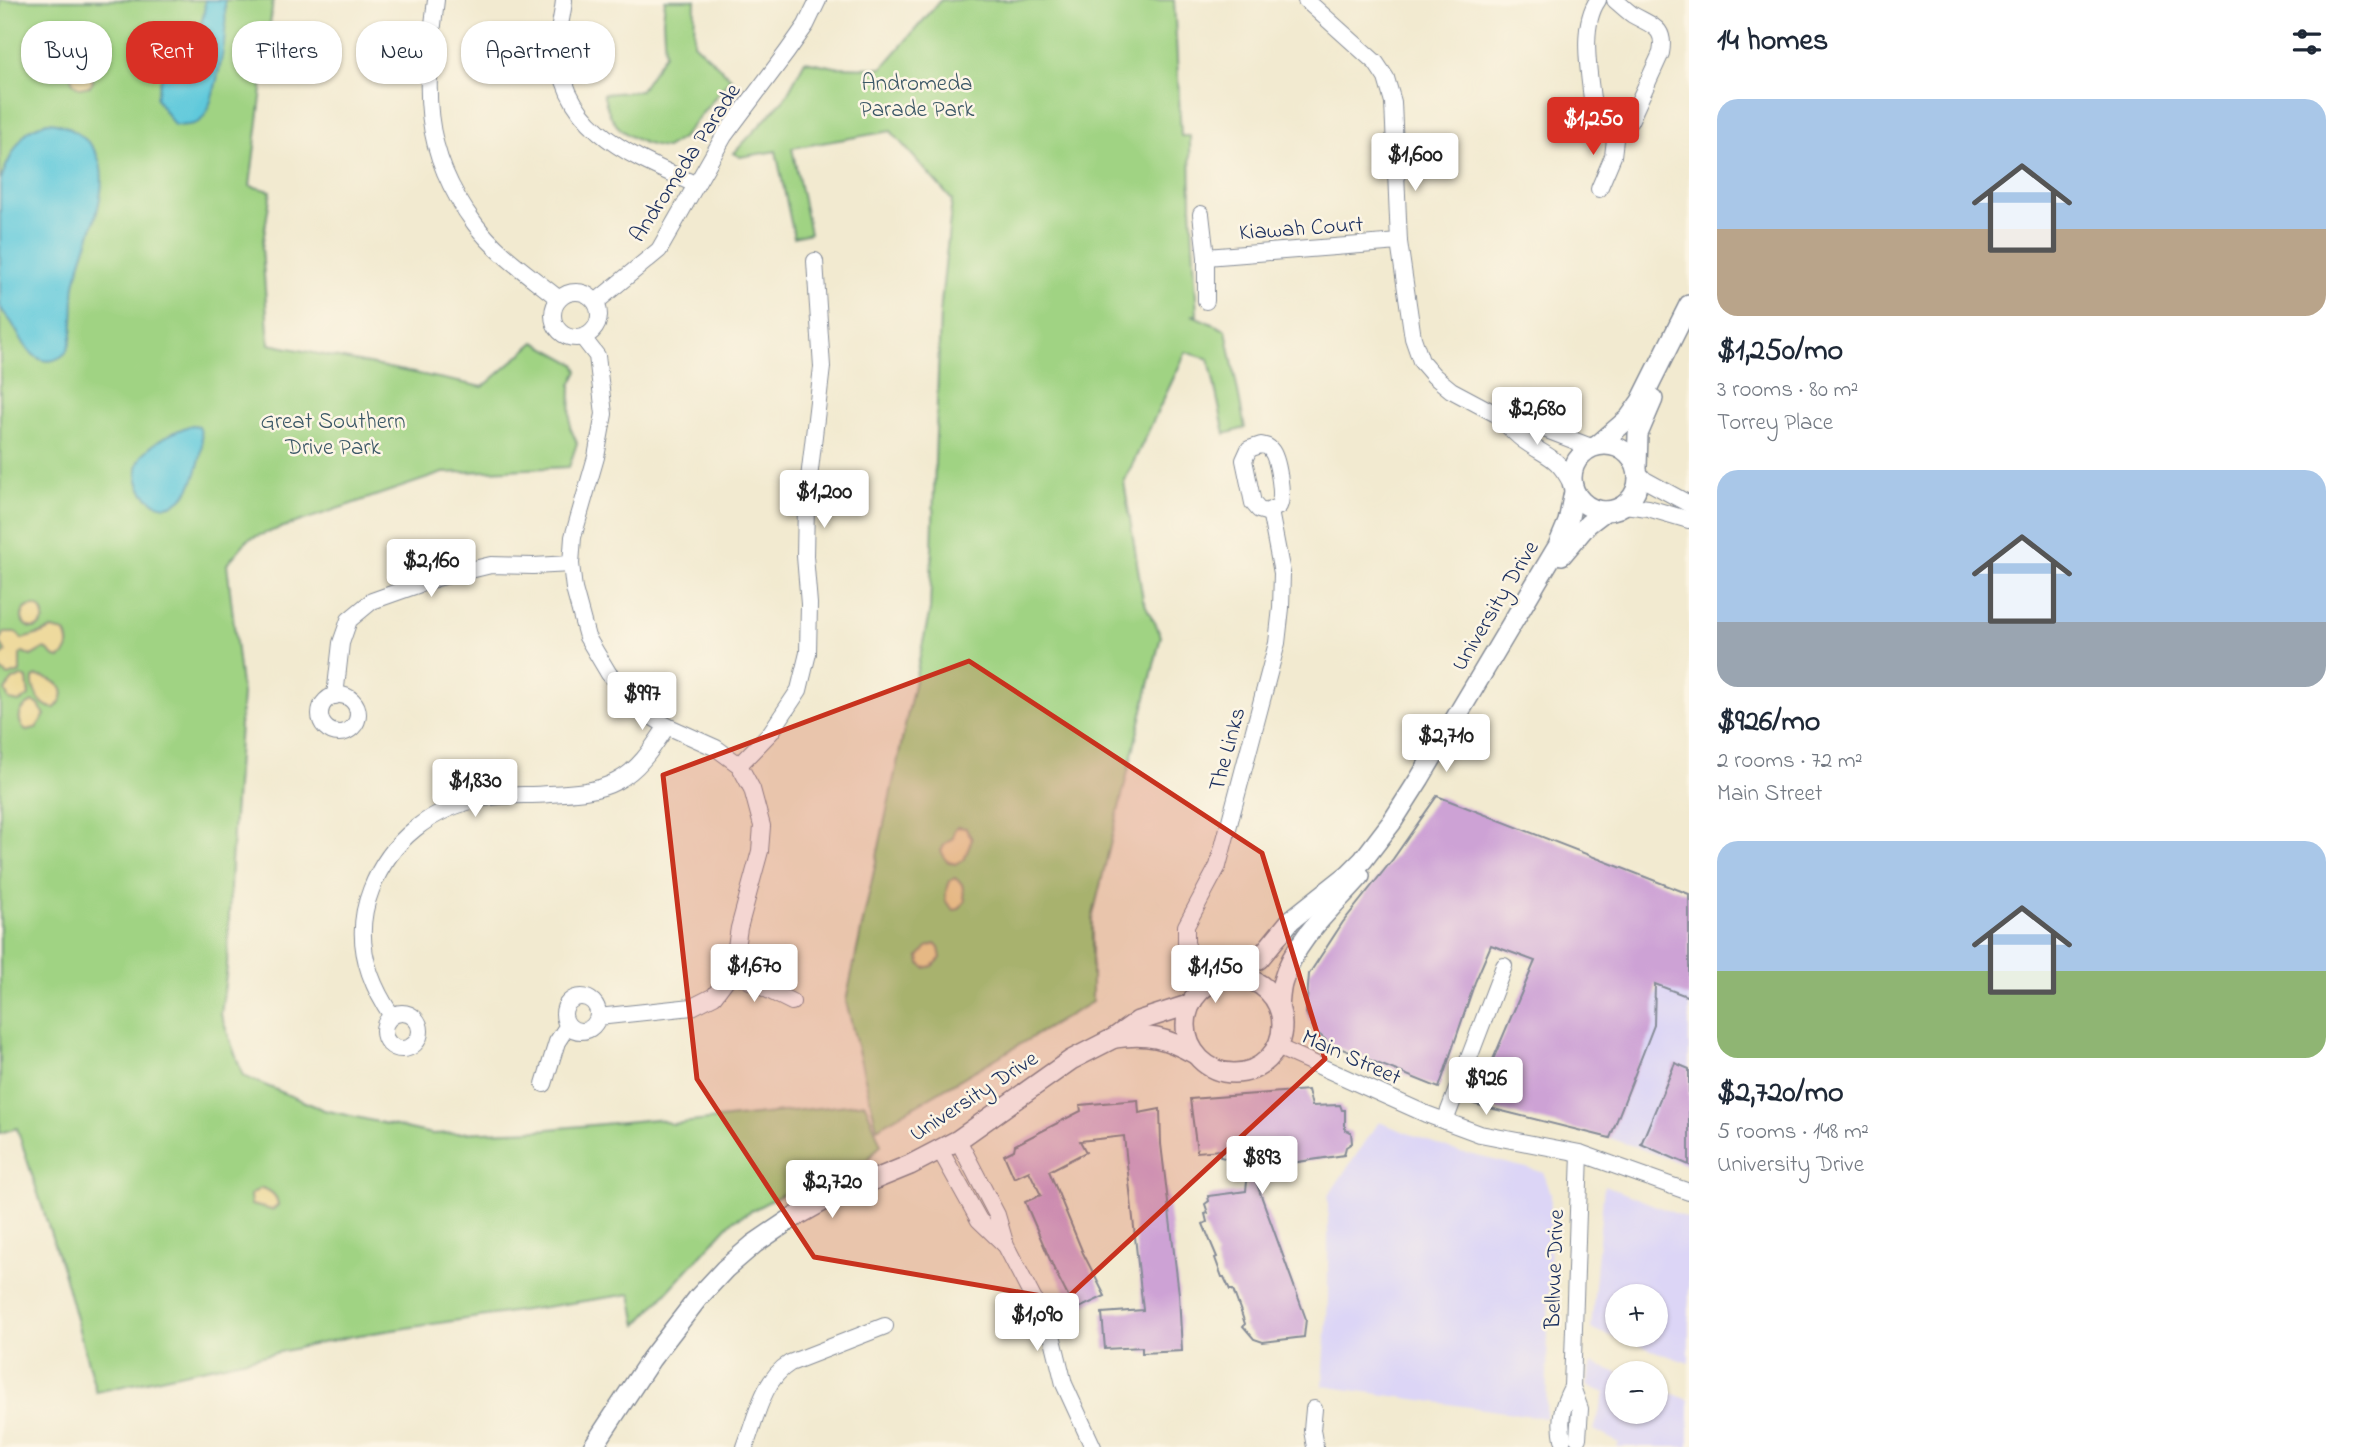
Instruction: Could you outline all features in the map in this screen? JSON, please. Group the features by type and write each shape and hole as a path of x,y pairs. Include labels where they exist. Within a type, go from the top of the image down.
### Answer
{"street":[{"path":"436,0 428,66 428,95 439,158 452,186 476,225 498,248 559,299"},
{"path":"564,0 558,42 563,74 577,108 587,122 610,142 636,158 695,184"},
{"name":"Andromeda Parade","path":"596,302 659,250 724,136 806,25 818,0"},
{"path":"1306,0 1376,63 1386,78 1393,102 1399,242 1413,338 1421,360 1434,376 1451,390 1496,414 1595,446 1617,446 1632,458 1645,480 1689,504"},
{"path":"1598,0 1588,20 1587,33 1593,108 1595,119 1600,125 1616,131 1630,121 1661,53 1663,41 1658,30 1615,0"},
{"path":"1599,189 1613,156 1616,131"},
{"path":"1201,214 1206,257 1206,301"},
{"name":"Kiawah Court","path":"1206,257 1399,242"},
{"path":"739,765 771,732 799,691 808,653 806,504 822,367 815,261"},
{"path":"579,291 592,297 600,316 595,329 583,338 568,337 556,327 553,313 559,299 565,294 579,291"},
{"path":"1573,489 1571,474 1574,463 1581,453 1595,446 1629,418 1641,401 1689,305"},
{"path":"1615,508 1636,491 1638,434 1689,329"},
{"path":"583,338 597,356 604,414 596,457 573,537 571,564 580,614 596,654 609,674 630,697 667,726 716,748 739,765 752,789 762,826 760,851 739,928 732,972 723,986 704,1003 660,1012 598,1017"},
{"path":"1496,414 1523,439 1563,467 1573,489 1587,506 1668,513 1689,520"},
{"name":"University Drive","path":"593,1447 651,1359 698,1298 725,1269 754,1244 827,1199 910,1166 958,1140 1071,1060 1114,1038 1138,1021 1204,991 1259,958 1291,920 1356,867 1392,822 1558,546 1568,522 1573,489"},
{"name":"University Drive","path":"1279,1008 1282,981 1293,956 1309,933 1393,836 1427,784 1563,555 1588,524 1615,508"},
{"name":"The Links","path":"1204,991 1186,943 1186,926 1219,866 1277,643 1282,572 1270,511"},
{"path":"335,696 341,643 349,620 372,601 437,578 491,565 571,564"},
{"path":"392,1016 368,973 362,946 368,897 377,875 393,849 434,815 461,803 489,797 573,793 617,781 635,768 667,726"},
{"path":"1445,1121 1504,966"},
{"path":"732,972 792,1002"},
{"path":"1233,977 1248,979 1261,985 1272,995 1279,1008 1282,1034 1268,1060 1254,1069 1238,1073 1222,1072 1207,1066 1195,1054 1186,1030 1204,991 1233,977"},
{"path":"583,997 593,1002 598,1017 588,1030 577,1030 568,1024 565,1020 565,1009 577,998 583,997"},
{"path":"544,1084 557,1042 568,1024"},
{"name":"University Drive","path":"1114,1038 1138,1035 1173,1041 1195,1054"},
{"name":"Main Street","path":"1277,1047 1480,1134 1580,1153 1689,1192"},
{"path":"958,1140 997,1215 1006,1246 1052,1335 1064,1384 1093,1447"},
{"path":"940,1150 979,1220 1006,1246"},
{"name":"Bellvue Drive","path":"1572,1443 1560,1428 1561,1408 1572,1387 1580,1153"},
{"path":"745,1447 770,1382 778,1370 885,1326"},
{"path":"1314,1409 1312,1430 1315,1447"}],"highlighted area":[{"path":"969,661 1262,853 1325,1059 1065,1300 814,1257 697,1079 663,775"}],"shaded area":[{"path":"1689,913 1689,1166 1610,1138 1654,1025 1654,999"},
{"path":"1379,1122 1452,1150 1543,1172 1551,1193 1546,1418 1323,1386 1328,1299 1328,1196"},
{"path":"1604,1185 1689,1219 1689,1363 1643,1347 1668,1347 1668,1284 1605,1284 1605,1334 1591,1329"},
{"path":"1592,1363 1605,1368 1605,1393 1586,1385"},
{"path":"1668,1392 1689,1400 1689,1447 1617,1447 1619,1443 1594,1430 1605,1393 1605,1424 1668,1424"}],"green space":[{"name":"Great Southern Drive Park","path":"0,0 273,0 270,21 232,21 232,84 263,84 250,186 271,191 262,248 269,344 483,387 535,342 575,364 578,371 571,385 570,427 577,443 569,467 443,473 248,539 227,564 242,694 227,967 221,1015 243,1076 324,1110 432,1134 539,1130 656,1119 672,1124 865,1103 881,1145 868,1159 804,1183 732,1221 637,1325 631,1294 353,1336 96,1392 64,1275 17,1128 0,1133"},
{"path":"665,0 695,0 694,43 731,78 682,138 666,148 644,143 617,126 603,94 640,91 665,54"},
{"name":"Andromeda Parade Park","path":"941,0 1174,0 1181,136 1190,136 1197,315 1192,315 1226,330 1245,428 1225,434 1209,359 1186,352 1124,482 1143,600 1161,636 1092,919 1092,1002 877,1128 846,1001 930,610 940,313 952,200 891,131 792,148 810,233 794,237 776,151 740,157 734,153 785,98 805,61 835,67 882,68"}],"sand":[{"path":"74,84 92,84 90,86 79,88"},
{"path":"33,606 41,609 44,617 41,625 33,628 25,625 22,617 25,609"},
{"path":"52,629 65,632 68,639 67,649 60,658 45,648 31,656 23,652 20,655 20,672 9,676 0,670 0,657 6,652 0,642 4,633 17,633 22,639"},
{"path":"21,676 27,679 29,696 19,702 9,700 5,690 13,680"},
{"path":"37,676 60,686 62,695 55,708 38,698 33,683 33,678"},
{"path":"33,702 38,704 45,715 36,728 26,730 20,722 20,714"},
{"path":"957,827 966,828 972,839 964,860 955,864 947,861 941,851 953,838"},
{"path":"955,878 962,884 965,901 959,909 954,910 946,902 945,895 950,881"},
{"path":"935,944 939,948 941,958 933,966 925,968 920,964 919,957 927,947"},
{"path":"261,1188 276,1198 278,1205 272,1210 251,1205 250,1195"}],"water":[{"path":"205,0 225,0 224,41 218,74 218,21 202,21"},
{"path":"216,84 205,115 200,121 187,125 174,125 156,98 159,86"},
{"path":"47,122 61,124 73,130 95,150 101,167 102,186 75,285 70,344 62,356 45,361 37,358 25,346 0,306 0,183 11,156 24,135"},
{"path":"192,425 199,426 202,450 196,473 186,493 175,503 163,505 152,501 138,481 137,468 142,456 164,438"}],"building":[{"path":"1437,796 1689,894 1689,997 1655,984 1654,1025 1610,1138 1474,1104 1535,961 1491,945 1475,982 1439,1088 1332,1045 1315,1031 1306,1013 1309,974 1343,922 1393,859"},
{"path":"1675,1063 1689,1069 1689,1165 1641,1144"},
{"path":"1308,1090 1312,1106 1340,1105 1342,1110 1345,1110 1345,1130 1351,1132 1352,1143 1346,1147 1344,1155 1278,1165 1277,1161 1250,1165 1306,1319 1304,1337 1263,1342 1254,1339 1243,1326 1245,1324 1233,1290 1230,1290 1222,1277 1203,1224 1207,1222 1205,1204 1209,1201 1208,1196 1246,1191 1249,1163 1231,1165 1230,1159 1220,1157 1220,1150 1197,1152 1190,1099"},
{"path":"1138,1100 1139,1113 1160,1109 1161,1144 1179,1294 1182,1351 1142,1353 1142,1347 1105,1349 1102,1313 1143,1310 1124,1136 1080,1141 1086,1152 1049,1171 1083,1253 1105,1296 1075,1310 1025,1202 1041,1195 1029,1171 1014,1178 1004,1155 1014,1150 1015,1145 1081,1111 1080,1105"}]}
